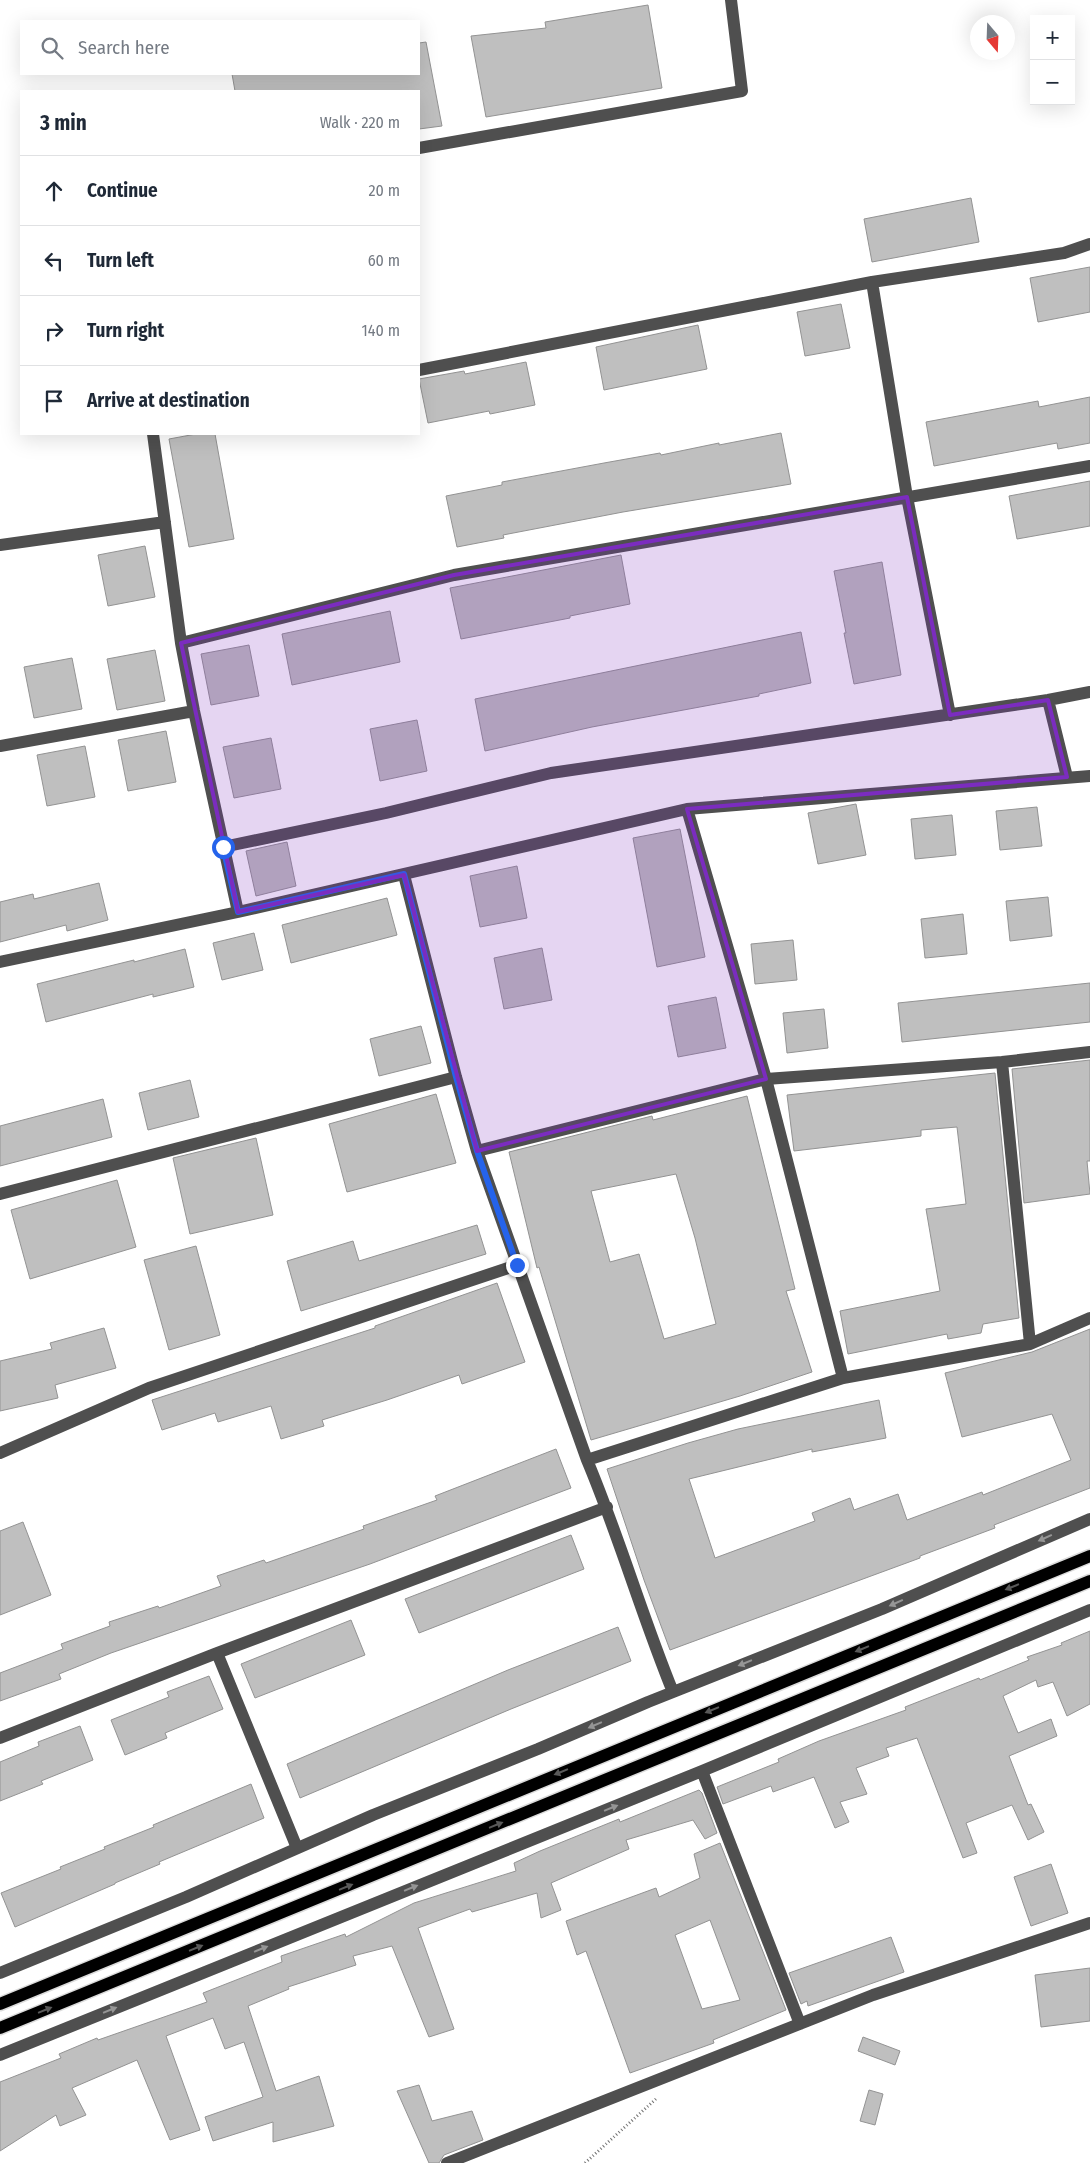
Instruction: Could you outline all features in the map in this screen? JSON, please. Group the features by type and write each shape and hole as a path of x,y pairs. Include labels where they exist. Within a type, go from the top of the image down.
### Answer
{"main road":[{"path":"0,2004 1090,1556"},
{"path":"0,2028 1090,1581"}],"street":[{"path":"420,148 742,91 730,0"},
{"path":"420,370 872,282 1064,253 1090,244"},
{"path":"872,282 907,498 950,714"},
{"path":"153,435 181,643 194,712 238,912"},
{"path":"181,643 454,575 1090,466"},
{"path":"0,545 165,522"},
{"path":"223,847 386,813 551,773 1048,700 1090,692"},
{"path":"1048,700 1067,777"},
{"path":"0,746 194,712"},
{"path":"0,962 238,912 687,809 1090,776"},
{"path":"687,809 766,1079 843,1378"},
{"path":"404,874 477,1151 587,1460 607,1507 658,1656 673,1692"},
{"path":"477,1151 766,1079 1002,1062 1090,1052"},
{"path":"1002,1062 1030,1344"},
{"path":"0,1194 456,1077"},
{"path":"0,1453 150,1388 517,1265"},
{"path":"587,1460 843,1378 1030,1344 1090,1318"},
{"path":"0,1738 217,1653 607,1507"},
{"path":"0,1973 177,1901 373,1815 538,1750 673,1692 882,1609 1090,1519"},
{"path":"0,2054 702,1771 1090,1610"},
{"path":"217,1653 297,1848"},
{"path":"702,1771 800,2024"},
{"path":"447,2163 873,1996 1090,1923"}],"path":[{"path":"585,2163 660,2096"}],"highlighted area":[{"path":"907,497 950,715 1048,700 1067,777 687,809 766,1079 477,1151 404,875 238,912 181,643 454,575"}],"building":[{"path":"648,5 662,88 486,117 471,36 546,28 545,22"},
{"path":"426,42 442,126 420,129 420,90 235,90 232,75 420,75 420,43"},
{"path":"971,198 979,242 872,262 864,219"},
{"path":"1090,267 1090,312 1038,322 1030,278"},
{"path":"841,304 850,348 805,356 797,312"},
{"path":"698,325 707,369 604,390 596,347"},
{"path":"526,362 535,405 490,414 489,411 428,423 420,379 464,371 465,374"},
{"path":"1090,397 1090,443 1058,449 1057,443 934,466 926,422 1038,401 1039,407"},
{"path":"781,433 791,484 623,512 503,535 504,538 457,547 446,496 502,485 502,482"},
{"path":"191,435 215,435 234,539 189,547 169,439"},
{"path":"1090,481 1090,526 1017,539 1009,496"},
{"path":"145,546 155,597 108,606 98,555"},
{"path":"621,555 630,604 570,616 570,618 461,639 450,588"},
{"path":"882,562 901,675 854,684 834,571"},
{"path":"390,611 400,662 292,685 282,634"},
{"path":"801,632 811,683 759,694 759,696 592,727 485,751 475,699"},
{"path":"249,645 259,696 211,705 201,654"},
{"path":"155,650 165,701 117,710 107,659"},
{"path":"72,658 82,709 34,718 24,667"},
{"path":"417,720 427,771 380,781 370,729"},
{"path":"166,731 176,782 128,791 118,740"},
{"path":"271,738 281,789 234,798 223,747"},
{"path":"85,746 95,797 47,806 37,755"},
{"path":"856,804 866,855 818,864 808,813"},
{"path":"1037,807 1042,846 1000,850 996,811"},
{"path":"952,815 956,855 915,859 911,819"},
{"path":"680,829 705,957 657,967 633,838"},
{"path":"287,842 296,886 256,896 246,851"},
{"path":"517,866 527,918 480,927 470,876"},
{"path":"99,883 108,920 67,931 66,925 0,942 0,902 33,894 34,899"},
{"path":"1048,897 1052,936 1010,941 1006,901"},
{"path":"387,898 397,935 291,963 282,925"},
{"path":"963,914 967,954 925,958 921,919"},
{"path":"254,933 263,970 222,980 213,943"},
{"path":"793,940 797,980 755,984 751,944"},
{"path":"542,948 552,1000 504,1009 494,958"},
{"path":"185,949 194,987 153,997 153,994 46,1022 37,984"},
{"path":"1090,983 1090,1022 902,1042 898,1003"},
{"path":"716,997 726,1048 678,1057 668,1006"},
{"path":"824,1009 828,1048 787,1053 783,1013"},
{"path":"421,1026 431,1063 379,1076 370,1039"},
{"path":"1090,1060 1090,1161 1087,1161 1090,1194 1024,1203 1012,1069"},
{"path":"995,1073 1019,1318 983,1324 981,1333 948,1339 947,1334 848,1354 840,1311 940,1291 926,1209 966,1204 957,1127 921,1130 921,1136 794,1151 787,1095"},
{"path":"190,1080 199,1117 148,1130 139,1093"},
{"path":"436,1094 456,1163 347,1192 329,1124"},
{"path":"747,1096 795,1289 786,1291 812,1372 740,1396 591,1440 539,1267 537,1268 509,1152 652,1116 653,1120","holes":["676,1174 695,1238 716,1324 664,1339 639,1254 610,1262 591,1191"]},
{"path":"103,1099 112,1137 0,1166 0,1126"},
{"path":"256,1138 273,1215 190,1234 173,1158"},
{"path":"117,1180 136,1247 30,1279 11,1210"},
{"path":"477,1225 486,1254 301,1311 287,1261 353,1241 359,1261"},
{"path":"196,1246 220,1335 169,1350 144,1260"},
{"path":"497,1283 525,1362 462,1384 459,1375 322,1420 324,1426 281,1439 271,1406 218,1422 215,1413 162,1430 152,1400 375,1328 375,1326"},
{"path":"104,1328 116,1368 55,1385 58,1398 0,1411 0,1361 52,1349 50,1343"},
{"path":"1090,1329 1090,1488 994,1525 995,1528 920,1556 920,1558 670,1650 644,1580 607,1469 738,1429 879,1400 886,1438 812,1452 812,1449 689,1479 715,1558 815,1521 812,1513 850,1498 854,1510 898,1494 907,1520 982,1492 983,1495 1071,1460 1052,1414 962,1437 945,1373 1032,1352"},
{"path":"556,1449 571,1488 370,1564 111,1653 59,1674 61,1679 0,1701 0,1673 63,1649 61,1644 110,1626 109,1622 158,1606 159,1608 221,1586 217,1576 264,1560 266,1563 364,1529 363,1526 437,1500 435,1496"},
{"path":"23,1522 51,1595 0,1615 0,1531"},
{"path":"571,1535 584,1569 419,1633 405,1599"},
{"path":"351,1620 365,1655 255,1698 241,1664"},
{"path":"618,1627 631,1661 511,1709 300,1798 287,1764 508,1670"},
{"path":"1090,1631 1090,1704 1067,1716 1053,1682 1038,1687 1036,1680 1003,1696 1018,1733 1051,1719 1057,1736 1009,1756 1028,1805 1031,1804 1044,1832 1028,1840 1012,1805 966,1823 977,1853 963,1858 917,1738 886,1748 889,1756 856,1768 867,1794 840,1802 849,1822 835,1828 814,1777 773,1792 771,1786 723,1804 717,1787 779,1762 778,1759 819,1741 906,1710 905,1707 1029,1660 1027,1657 1062,1645 1061,1643"},
{"path":"209,1676 223,1709 165,1733 167,1738 125,1755 111,1720 169,1697 167,1692"},
{"path":"80,1726 93,1760 41,1781 43,1784 0,1801 0,1762 39,1746 38,1742"},
{"path":"251,1784 264,1818 159,1862 160,1864 15,1927 1,1893 61,1869 60,1867 105,1849 104,1847 154,1827 153,1825"},
{"path":"699,1790 702,1793 717,1833 705,1839 693,1820 626,1840 629,1849 551,1883 561,1910 541,1918 537,1893 472,1912 470,1909 418,1928 454,2029 429,2037 392,1946 353,1956 356,1965 288,1987 289,1989 248,2006 276,2091 319,2076 334,2126 273,2142 273,2122 213,2141 205,2117 263,2097 244,2042 225,2049 213,2018 166,2036 200,2130 170,2140 137,2060 72,2088 86,2115 60,2126 56,2115 0,2151 0,2082 61,2058 59,2054 97,2038 98,2040 207,2002 203,1993 282,1962 281,1956 345,1934 346,1937 414,1903 516,1871 514,1863 540,1851 619,1819 620,1822"},
{"path":"720,1843 786,2010 713,2040 714,2043 630,2073 586,1951 577,1955 566,1921 656,1888 659,1897 700,1878 694,1854","holes":["710,1920 740,2000 702,2009 675,1935"]},
{"path":"1051,1864 1068,1913 1031,1926 1014,1877"},
{"path":"891,1937 904,1972 808,2006 807,2001 801,2004 789,1973"},
{"path":"1090,1968 1090,2021 1041,2027 1035,1975"},
{"path":"863,2037 900,2051 895,2065 858,2051"},
{"path":"419,2085 432,2121 472,2111 483,2140 444,2155 439,2163 429,2163 397,2091"},
{"path":"869,2090 883,2094 875,2125 860,2121"}],"route":[{"path":"223,847 238,912 404,874 477,1151 517,1265"}]}
